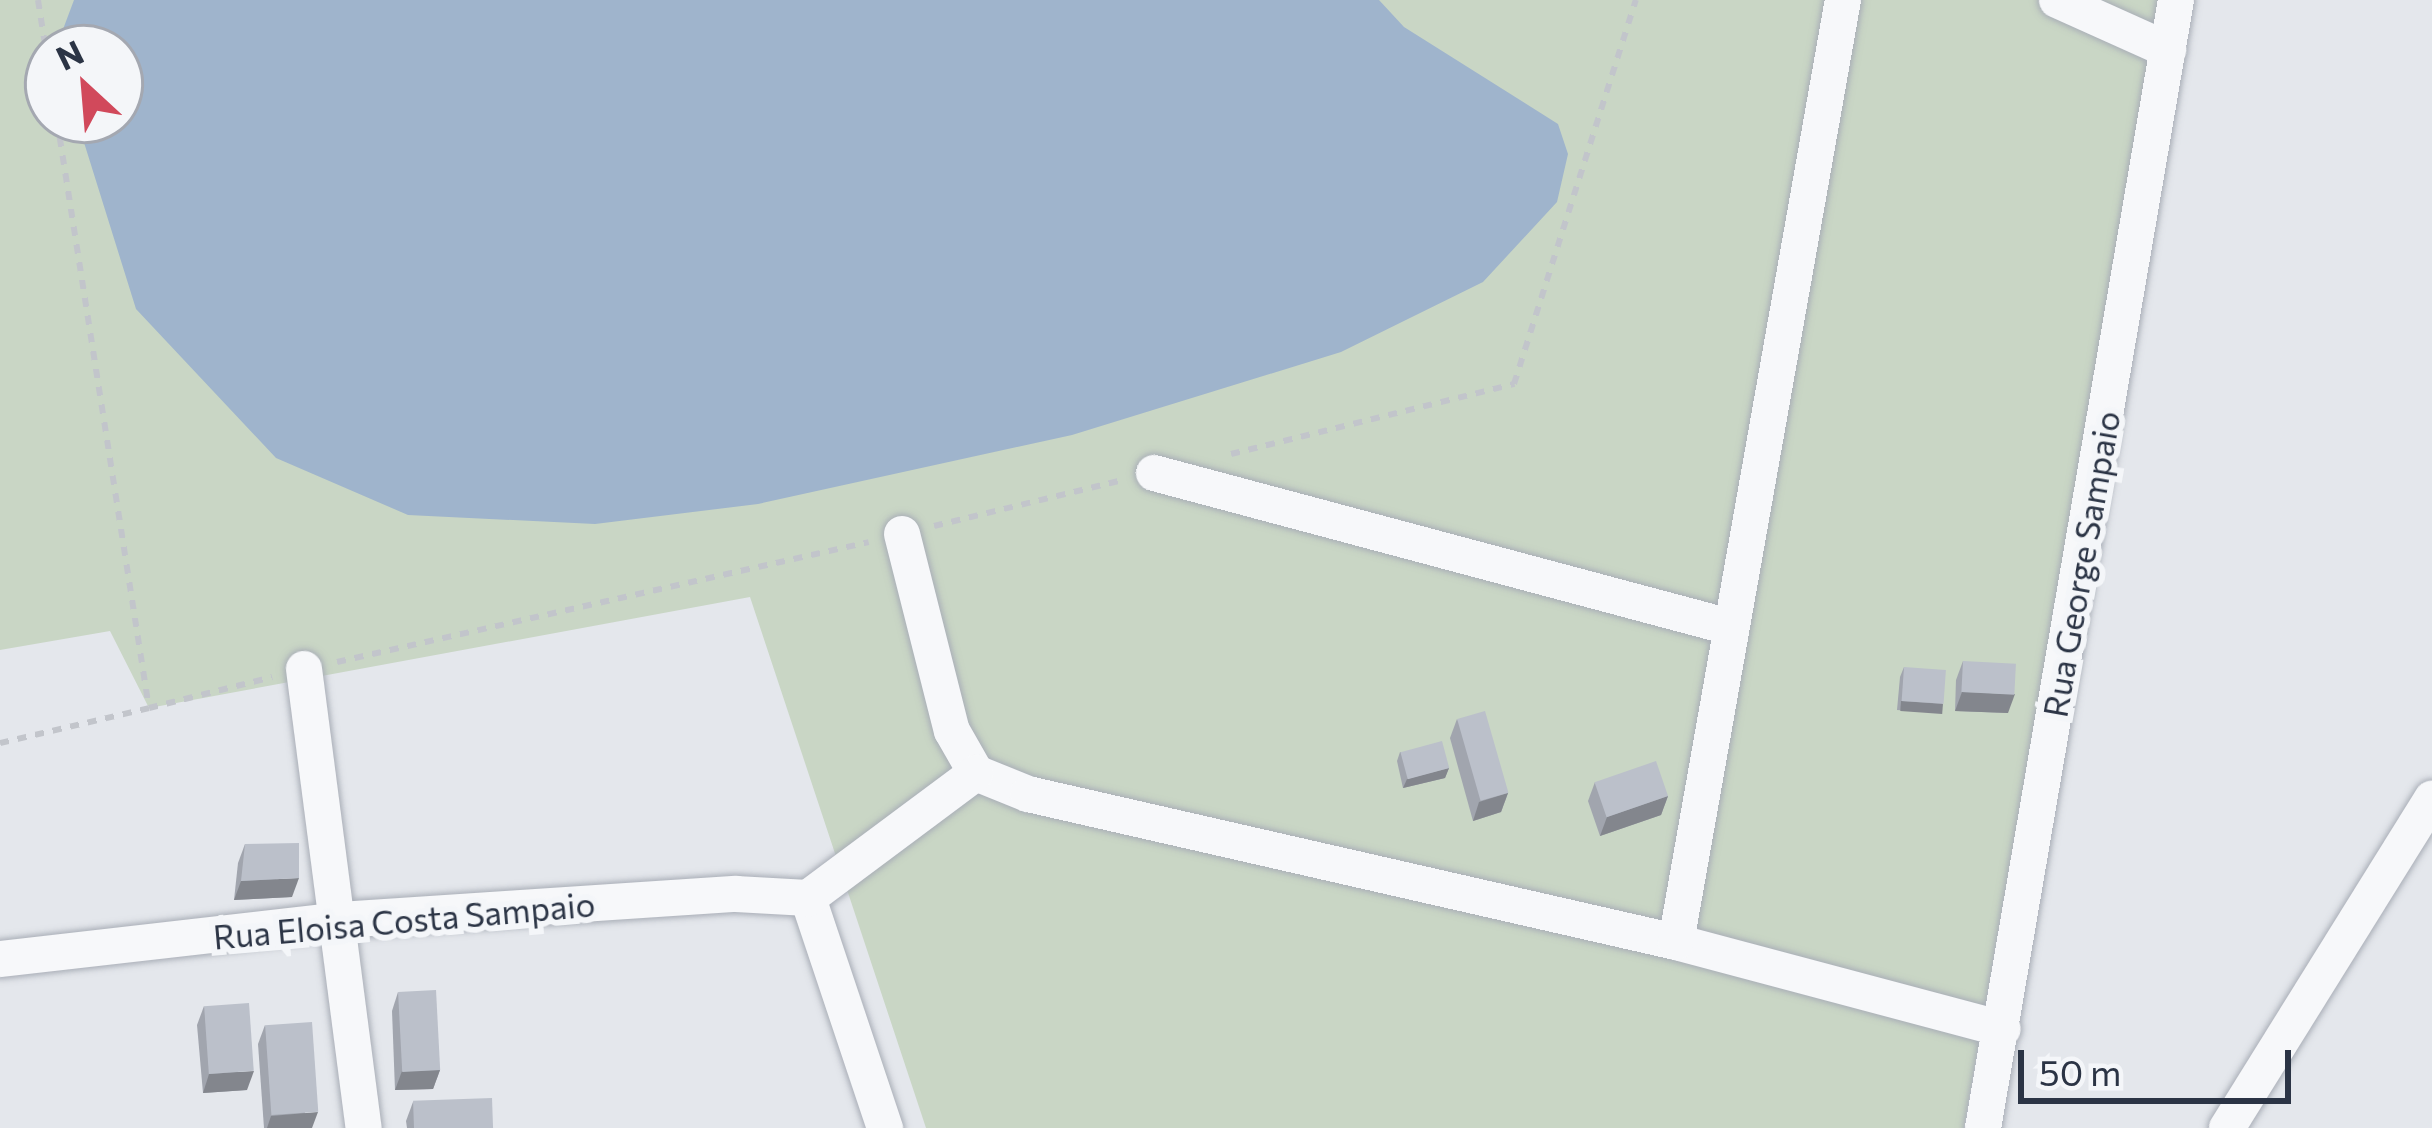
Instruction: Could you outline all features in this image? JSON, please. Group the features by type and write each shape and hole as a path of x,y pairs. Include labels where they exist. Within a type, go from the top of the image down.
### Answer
{"street":[{"path":"1676,942 1843,0"},
{"path":"2057,0 2168,50"},
{"name":"Rua George Sampaio","path":"1983,1128 2176,0"},
{"path":"1154,472 1730,627"},
{"path":"902,534 952,730 976,773 1028,794 1676,942 2003,1028"},
{"path":"304,669 364,1128"},
{"path":"885,1128 808,898 976,773"},
{"path":"2227,1128 2432,799"},
{"name":"Rua Eloisa Costa Sampaio","path":"0,959 340,920 736,894 808,898"}],"path":[{"path":"1221,456 1514,385 1636,0"},
{"path":"61,144 149,708"},
{"path":"0,743 1154,472"}],"green space":[{"path":"0,0 2160,0 1964,1128 926,1128 750,597 149,708 110,631 0,650"}],"water":[{"path":"74,0 1379,0 1404,27 1558,124 1568,154 1557,202 1483,282 1341,352 1072,435 758,504 595,524 408,515 276,458 136,309 84,144 144,144 144,24 65,24"}],"building":[{"path":"1963,661 2016,664 2014,695 1961,692"},
{"path":"1904,667 1946,670 1944,704 1902,701"},
{"path":"1485,711 1508,793 1481,801 1457,719"},
{"path":"1442,741 1449,768 1408,779 1400,752"},
{"path":"1656,761 1668,796 1607,817 1595,782"},
{"path":"299,843 299,878 241,881 245,844"},
{"path":"436,990 440,1070 402,1072 398,992"},
{"path":"249,1003 254,1071 209,1074 204,1006"},
{"path":"312,1022 318,1112 271,1115 265,1025"},
{"path":"492,1098 493,1128 414,1128 413,1101"}]}
